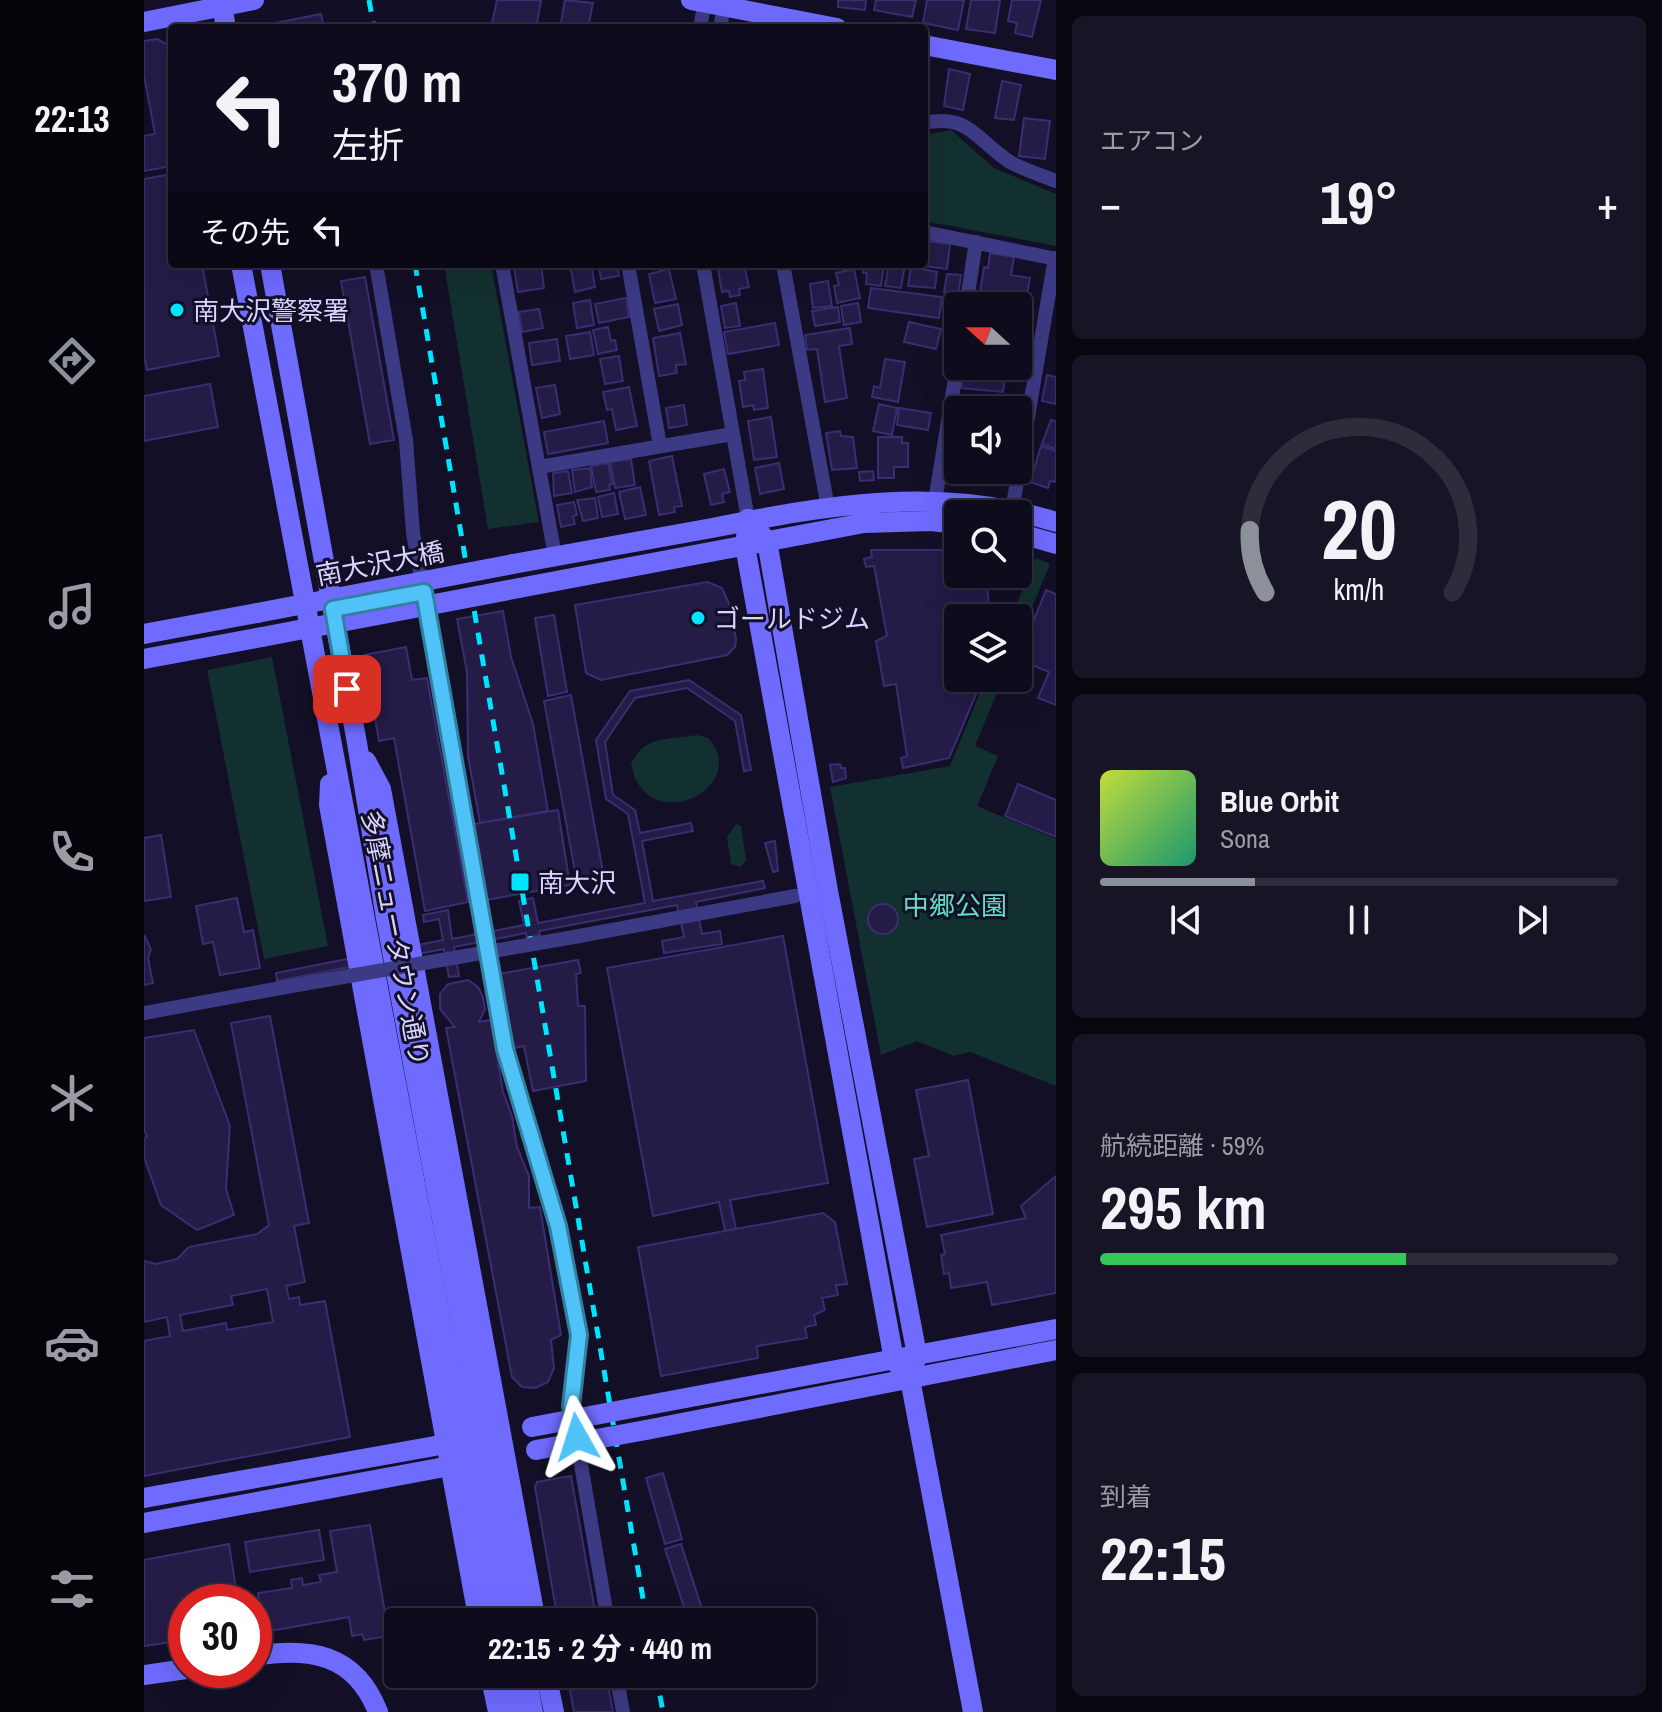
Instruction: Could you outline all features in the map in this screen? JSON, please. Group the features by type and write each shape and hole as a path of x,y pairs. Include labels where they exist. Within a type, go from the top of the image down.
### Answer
{"street":[{"path":"144,22 194,13 222,3 254,0"},
{"path":"702,24 710,2"},
{"path":"710,2 718,24"},
{"path":"710,2 817,24"},
{"path":"222,3 225,24"},
{"path":"928,46 1056,70"},
{"path":"928,122 945,118 961,123 1011,163 1056,181"},
{"path":"928,233 1055,258 1014,500"},
{"path":"968,292 976,242"},
{"name":"多摩ニュータウン通り","path":"242,268 495,1608"},
{"name":"多摩ニュータウン通り","path":"271,268 386,918 514,1608"},
{"path":"377,268 406,440 413,533 505,1049 558,1226 579,1335 571,1406 606,1608"},
{"path":"503,268 555,556"},
{"path":"629,268 660,446"},
{"path":"704,268 748,519 745,546 894,1360 910,1379"},
{"path":"784,268 828,508"},
{"path":"935,501 955,380"},
{"path":"539,467 733,434"},
{"name":"南大沢大橋","path":"144,634 748,519 893,500 944,502"},
{"name":"南大沢大橋","path":"1032,516 1056,522"},
{"path":"748,519 767,541 828,891 917,1355 910,1379 973,1712"},
{"name":"南大沢大橋","path":"144,659 864,523 944,522"},
{"path":"1032,537 1056,544"},
{"path":"333,609 424,592"},
{"path":"357,743 381,789 533,1608"},
{"path":"331,748 329,805 476,1608"},
{"path":"144,1013 795,896"},
{"path":"144,1498 1056,1329"},
{"path":"144,1523 1056,1350"},
{"path":"272,1654 293,1651 328,1659 357,1678 378,1712"},
{"path":"144,1675 168,1672"},
{"path":"493,1688 498,1712"},
{"path":"511,1688 515,1712"},
{"path":"529,1688 533,1712"},
{"path":"549,1688 554,1712"},
{"path":"619,1688 623,1712"}],"green space":[{"path":"951,130 994,168 1056,194 1056,246 928,222 928,134"},
{"path":"445,268 492,268 539,522 488,529"},
{"path":"1036,558 1050,564 1032,607 1032,604 1017,604 1024,588 1032,588 1032,568"},
{"path":"272,657 328,946 264,959 207,670"},
{"name":"中郷公園","path":"980,692 997,692 975,746 998,756 977,806 1056,839 1056,1086 970,1052 954,1056 917,1041 881,1055 830,787 950,766"},
{"path":"697,735 708,738 718,755 718,770 711,784 698,795 683,801 666,802 650,796 634,776 631,764 636,755 658,740"},
{"path":"736,824 741,826 746,860 741,867 731,864 727,837"}],"building":[{"path":"497,0 541,0 537,24 492,24"},
{"path":"565,0 593,3 589,24 561,24"},
{"path":"838,0 866,0 865,10 838,7"},
{"path":"876,0 916,0 912,17 874,10"},
{"path":"927,0 964,0 958,30 923,23"},
{"path":"971,0 1000,0 995,33 966,29"},
{"path":"1012,0 1041,0 1032,37 1015,33 1017,23 1008,21"},
{"path":"321,14 323,24 271,24"},
{"path":"157,39 168,45 168,167 144,171 144,136 155,134 144,75 144,41"},
{"path":"949,69 970,74 963,110 944,106"},
{"path":"1002,81 1021,85 1014,120 995,118"},
{"path":"1024,118 1050,121 1045,159 1019,156"},
{"name":"南大沢警察署","path":"168,175 168,268 203,268 219,356 147,370 144,356 144,179"},
{"path":"928,241 950,244 947,269 928,267"},
{"path":"990,253 1014,257 1011,275 1030,278 1027,292 980,292 984,267 988,268"},
{"path":"514,268 542,268 544,288 518,292"},
{"path":"571,268 592,268 595,287 575,292"},
{"path":"599,268 618,268 619,276 601,279"},
{"path":"718,268 745,268 749,287 739,289 740,295 730,297 729,291 722,292"},
{"path":"864,268 883,268 881,286 866,284 867,273 863,273"},
{"path":"888,268 904,268 901,288 885,286"},
{"path":"911,268 937,272 935,288 908,286"},
{"path":"669,269 676,299 655,303 649,274"},
{"path":"854,269 860,298 837,303 834,286 839,285 836,273"},
{"path":"947,274 961,275 958,292 944,292"},
{"path":"365,277 394,440 370,444 341,281"},
{"path":"828,281 832,306 813,308 810,284"},
{"path":"871,288 942,297 939,318 868,308"},
{"path":"626,298 629,317 599,323 595,304"},
{"path":"590,300 594,325 577,328 573,303"},
{"path":"736,303 740,326 725,328 721,306"},
{"path":"858,303 861,322 844,325 841,306"},
{"path":"678,304 682,325 659,331 654,309"},
{"path":"838,307 840,322 815,326 812,311"},
{"path":"539,309 543,328 522,332 519,312"},
{"path":"909,322 941,329 936,349 904,342"},
{"path":"775,323 779,345 728,354 724,332"},
{"path":"608,327 617,350 598,354 593,330"},
{"path":"850,328 852,344 839,346 847,398 825,402 817,349 807,350 805,335"},
{"path":"590,332 594,355 570,359 566,336"},
{"path":"680,333 686,364 676,365 677,373 659,376 653,338"},
{"path":"557,339 560,361 532,365 529,343"},
{"path":"619,356 623,381 605,384 600,359"},
{"path":"885,359 905,362 898,402 872,397 874,386 880,388"},
{"path":"763,369 768,408 754,410 753,405 743,407 739,381 745,380 744,372"},
{"path":"1047,375 1056,377 1056,404 1042,401"},
{"path":"962,380 1005,380 1003,392 961,388"},
{"path":"210,384 218,427 144,441 144,396"},
{"path":"555,385 560,414 542,418 536,388"},
{"path":"629,387 637,426 616,430 612,409 607,410 603,392"},
{"path":"879,404 897,408 892,435 873,431"},
{"path":"684,405 687,425 669,428 666,408"},
{"path":"899,408 931,413 928,430 897,425"},
{"path":"771,417 777,457 754,460 748,421"},
{"path":"1051,420 1056,421 1056,449 1042,444"},
{"path":"604,421 608,443 548,454 544,432"},
{"path":"840,431 841,436 853,437 857,468 832,470 826,433"},
{"path":"878,437 902,437 902,443 908,443 908,467 894,467 894,478 878,478"},
{"path":"1041,446 1056,451 1056,482 1050,481 1048,488 1032,483"},
{"path":"672,456 682,506 674,507 675,512 659,515 649,461"},
{"path":"631,459 635,485 615,488 610,462"},
{"path":"608,463 612,484 609,485 610,490 596,492 591,466"},
{"path":"779,463 784,489 760,494 755,468"},
{"path":"590,468 592,487 575,492 572,470"},
{"path":"724,469 730,492 722,494 724,502 711,505 704,474"},
{"path":"568,471 572,493 554,496 553,473"},
{"path":"873,471 874,480 860,481 859,472"},
{"path":"640,487 646,515 625,519 619,492"},
{"path":"614,493 618,514 602,517 598,497"},
{"path":"595,498 598,518 583,521 577,500"},
{"path":"574,502 577,515 573,516 575,524 561,527 557,505"},
{"path":"871,550 944,550 944,588 987,588 989,604 944,604 944,692 977,692 949,758 903,768 901,758 907,756 896,684 884,686 876,641 887,636 874,566 866,567 864,559 872,557"},
{"path":"707,582 722,588 731,608 736,639 735,647 727,655 601,680 586,673 575,605"},
{"path":"1046,590 1056,594 1056,705 1038,698 1049,672 1032,665 1032,624"},
{"path":"503,611 511,657 533,724 548,811 480,823 468,756 467,672 457,619"},
{"path":"554,615 567,692 548,696 535,618"},
{"path":"406,647 412,680 427,678 468,902 425,911 394,738 379,741 364,655"},
{"path":"689,680 741,715 751,770 744,771 735,721 687,688 635,698 605,742 613,795 635,810 640,833 691,823 693,831 642,841 653,901 763,881 765,888 696,902 702,934 720,931 722,944 664,953 662,941 684,937 677,905 539,931 540,935 527,938 526,933 454,947 459,976 449,977 444,949 277,981 276,973 443,940 439,919 424,922 423,915 448,910 452,939 524,925 519,901 533,898 538,923 645,903 628,814 606,799 596,740 630,691"},
{"path":"571,695 604,878 577,883 544,701"},
{"path":"840,764 841,768 845,768 846,778 833,782 830,765"},
{"path":"1018,784 1056,800 1056,837 1005,816"},
{"path":"558,810 570,885 486,900 474,824"},
{"path":"161,835 171,897 144,901 144,838"},
{"path":"775,841 778,871 773,872 765,843"},
{"path":"237,898 244,932 253,930 260,968 220,975 213,942 203,944 196,906"},
{"path":"883,904 889,905 897,913 897,925 889,933 883,934 877,933 869,925 868,919 869,913 877,905"},
{"path":"144,935 151,949 148,958 153,983 144,985"},
{"path":"783,936 828,1183 730,1200 736,1229 725,1231 719,1202 653,1216 607,968"},
{"path":"578,960 581,973 576,974 578,1006 585,1006 586,1081 533,1091 524,1046 515,1048 498,974"},
{"path":"468,980 478,987 483,997 485,1009 479,1022 491,1020 503,1092 512,1116 517,1147 529,1176 529,1208 540,1207 561,1335 551,1340 554,1368 548,1382 535,1388 522,1387 512,1377 446,1028 455,1027 440,1009 440,994 448,984"},
{"path":"270,1016 309,1223 294,1226 305,1282 286,1286 289,1299 299,1297 300,1305 325,1301 350,1437 144,1476 144,1341 170,1336 167,1317 144,1322 144,1261 156,1264 177,1259 189,1247 257,1234 269,1225 231,1023","holes":["267,1289 273,1322 227,1330 226,1323 183,1331 180,1315 233,1305 231,1296"]},
{"path":"194,1030 230,1126 226,1189 234,1215 197,1230 161,1205 144,1157 144,1138 147,1137 144,1129 144,1038"},
{"path":"968,1080 993,1214 927,1227 914,1159 929,1156 916,1090"},
{"path":"1056,1176 1056,1293 992,1305 987,1282 951,1288 949,1273 944,1274 941,1255 945,1254 941,1235 1026,1218 1021,1206"},
{"path":"823,1213 835,1222 847,1284 836,1285 838,1295 822,1298 825,1310 814,1315 816,1325 805,1327 807,1338 757,1346 758,1358 661,1376 638,1247"},
{"path":"663,1473 682,1539 665,1544 646,1478"},
{"path":"571,1476 595,1608 556,1608 535,1487 537,1482"},
{"path":"370,1525 384,1608 384,1637 364,1640 362,1634 352,1636 349,1617 272,1631 272,1591 292,1588 291,1580 302,1578 303,1585 321,1582 319,1575 337,1572 330,1531"},
{"path":"319,1530 324,1560 250,1572 245,1542"},
{"path":"229,1544 235,1584 168,1584 168,1643 144,1646 144,1560"},
{"path":"681,1544 702,1608 684,1608 665,1549"},
{"path":"570,1688 609,1688 613,1712 574,1712"}],"railway":[{"path":"369,0 373,24"},
{"path":"416,268 645,1608"},
{"path":"659,1688 663,1712"}],"place":[{"name":"南大沢警察署","path":"177,310"},
{"name":"ゴールドジム","path":"698,618"},
{"name":"南大沢","path":"520,882"}],"route":[{"path":"347,689 333,609 424,592 505,1049 558,1226 579,1335 571,1406 577,1437"}]}
